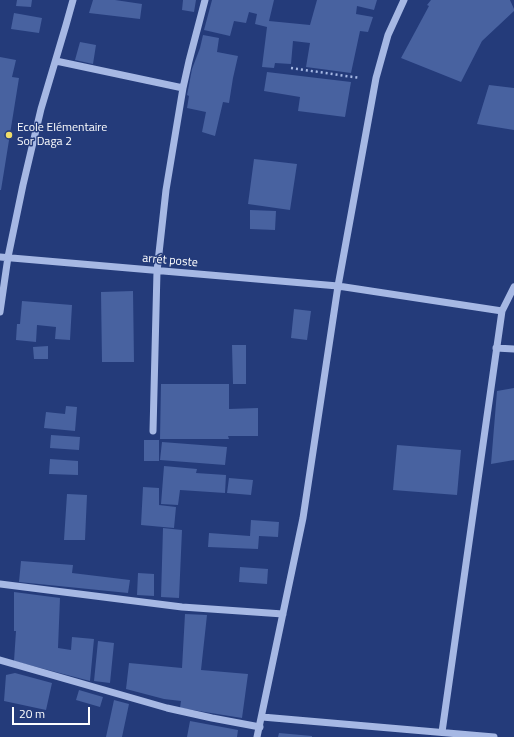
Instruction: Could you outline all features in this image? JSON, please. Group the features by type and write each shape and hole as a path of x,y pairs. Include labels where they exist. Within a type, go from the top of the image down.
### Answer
{"street":[{"path":"0,312 8,257 23,185 42,109 73,0"},
{"path":"153,431 157,271 166,190 183,88 205,0"},
{"path":"257,737 303,518 338,286 376,81 388,35 404,0"},
{"path":"56,61 183,88"},
{"name":"arrét poste","path":"0,257 338,286 502,310"},
{"path":"442,732 502,310 514,287"},
{"path":"496,348 514,349"},
{"path":"0,584 182,607 283,614"},
{"path":"0,660 168,708 260,727"},
{"path":"262,717 494,737"}],"path":[{"path":"291,68 376,81"}],"building":[{"path":"17,0 32,0 31,7 16,6"},
{"path":"93,0 115,0 142,4 140,19 89,13"},
{"path":"183,0 196,0 194,12 182,10"},
{"path":"212,0 274,0 269,21 310,25 317,0 377,0 374,10 357,6 356,14 373,17 368,32 360,31 351,73 306,67 310,43 293,41 291,64 275,63 274,68 262,67 267,27 255,24 257,14 249,12 246,23 234,21 230,36 204,30"},
{"path":"431,0 510,0 514,9 514,11 482,41 461,82 401,58 429,6 427,5"},
{"path":"14,13 42,18 39,33 11,29"},
{"path":"203,35 219,38 217,52 238,56 229,103 223,102 215,136 202,132 206,112 187,108 189,96 187,95 192,69"},
{"path":"80,42 96,45 93,64 75,60"},
{"path":"0,57 16,60 12,77 19,78 1,190 0,190"},
{"path":"267,72 351,82 345,117 298,111 300,97 264,91"},
{"path":"489,85 514,88 514,130 477,124"},
{"path":"254,159 297,164 290,210 248,204"},
{"path":"250,210 276,211 275,230 250,229"},
{"path":"133,291 134,362 102,362 101,292"},
{"path":"22,301 72,305 70,340 55,339 56,327 37,325 36,342 16,340 17,324 20,324"},
{"path":"294,309 311,311 307,340 291,338"},
{"path":"232,345 246,345 246,384 233,384"},
{"path":"48,346 48,359 34,359 33,347"},
{"path":"161,384 229,384 229,409 258,408 258,436 228,436 229,439 160,439"},
{"path":"514,388 514,460 491,464 497,391"},
{"path":"66,406 77,407 75,431 44,428 46,412 65,414"},
{"path":"51,435 80,437 79,450 50,448"},
{"path":"144,440 159,440 159,461 144,461"},
{"path":"162,442 227,447 225,465 160,460"},
{"path":"397,445 461,450 457,495 393,490"},
{"path":"50,459 78,461 78,475 49,474"},
{"path":"164,466 197,469 196,473 226,475 225,493 180,490 178,505 161,504"},
{"path":"229,478 253,480 251,495 227,493"},
{"path":"143,487 159,488 159,505 176,507 174,528 141,525"},
{"path":"67,494 87,495 85,540 64,540"},
{"path":"251,520 279,522 278,537 259,536 258,549 208,547 209,533 250,536"},
{"path":"163,528 182,530 179,598 161,597"},
{"path":"21,561 73,565 72,573 130,580 128,593 19,582"},
{"path":"240,567 268,569 267,584 239,582"},
{"path":"138,573 154,574 154,596 137,595"},
{"path":"14,592 60,598 58,648 71,650 72,637 94,639 90,681 14,661 16,631 14,631"},
{"path":"185,614 207,615 201,670 248,674 242,718 180,708 181,701 164,699 126,689 129,663 182,668"},
{"path":"98,641 114,643 110,683 94,681"},
{"path":"15,673 52,683 46,710 4,701 6,675"},
{"path":"79,690 103,697 100,707 76,700"},
{"path":"114,700 129,704 122,737 106,737"},
{"path":"190,721 238,730 237,737 187,737"},
{"path":"279,733 312,736 312,737 278,737"}],"place":[{"name":"Ecole Elémentaire Sor Daga 2","path":"9,135"}]}
